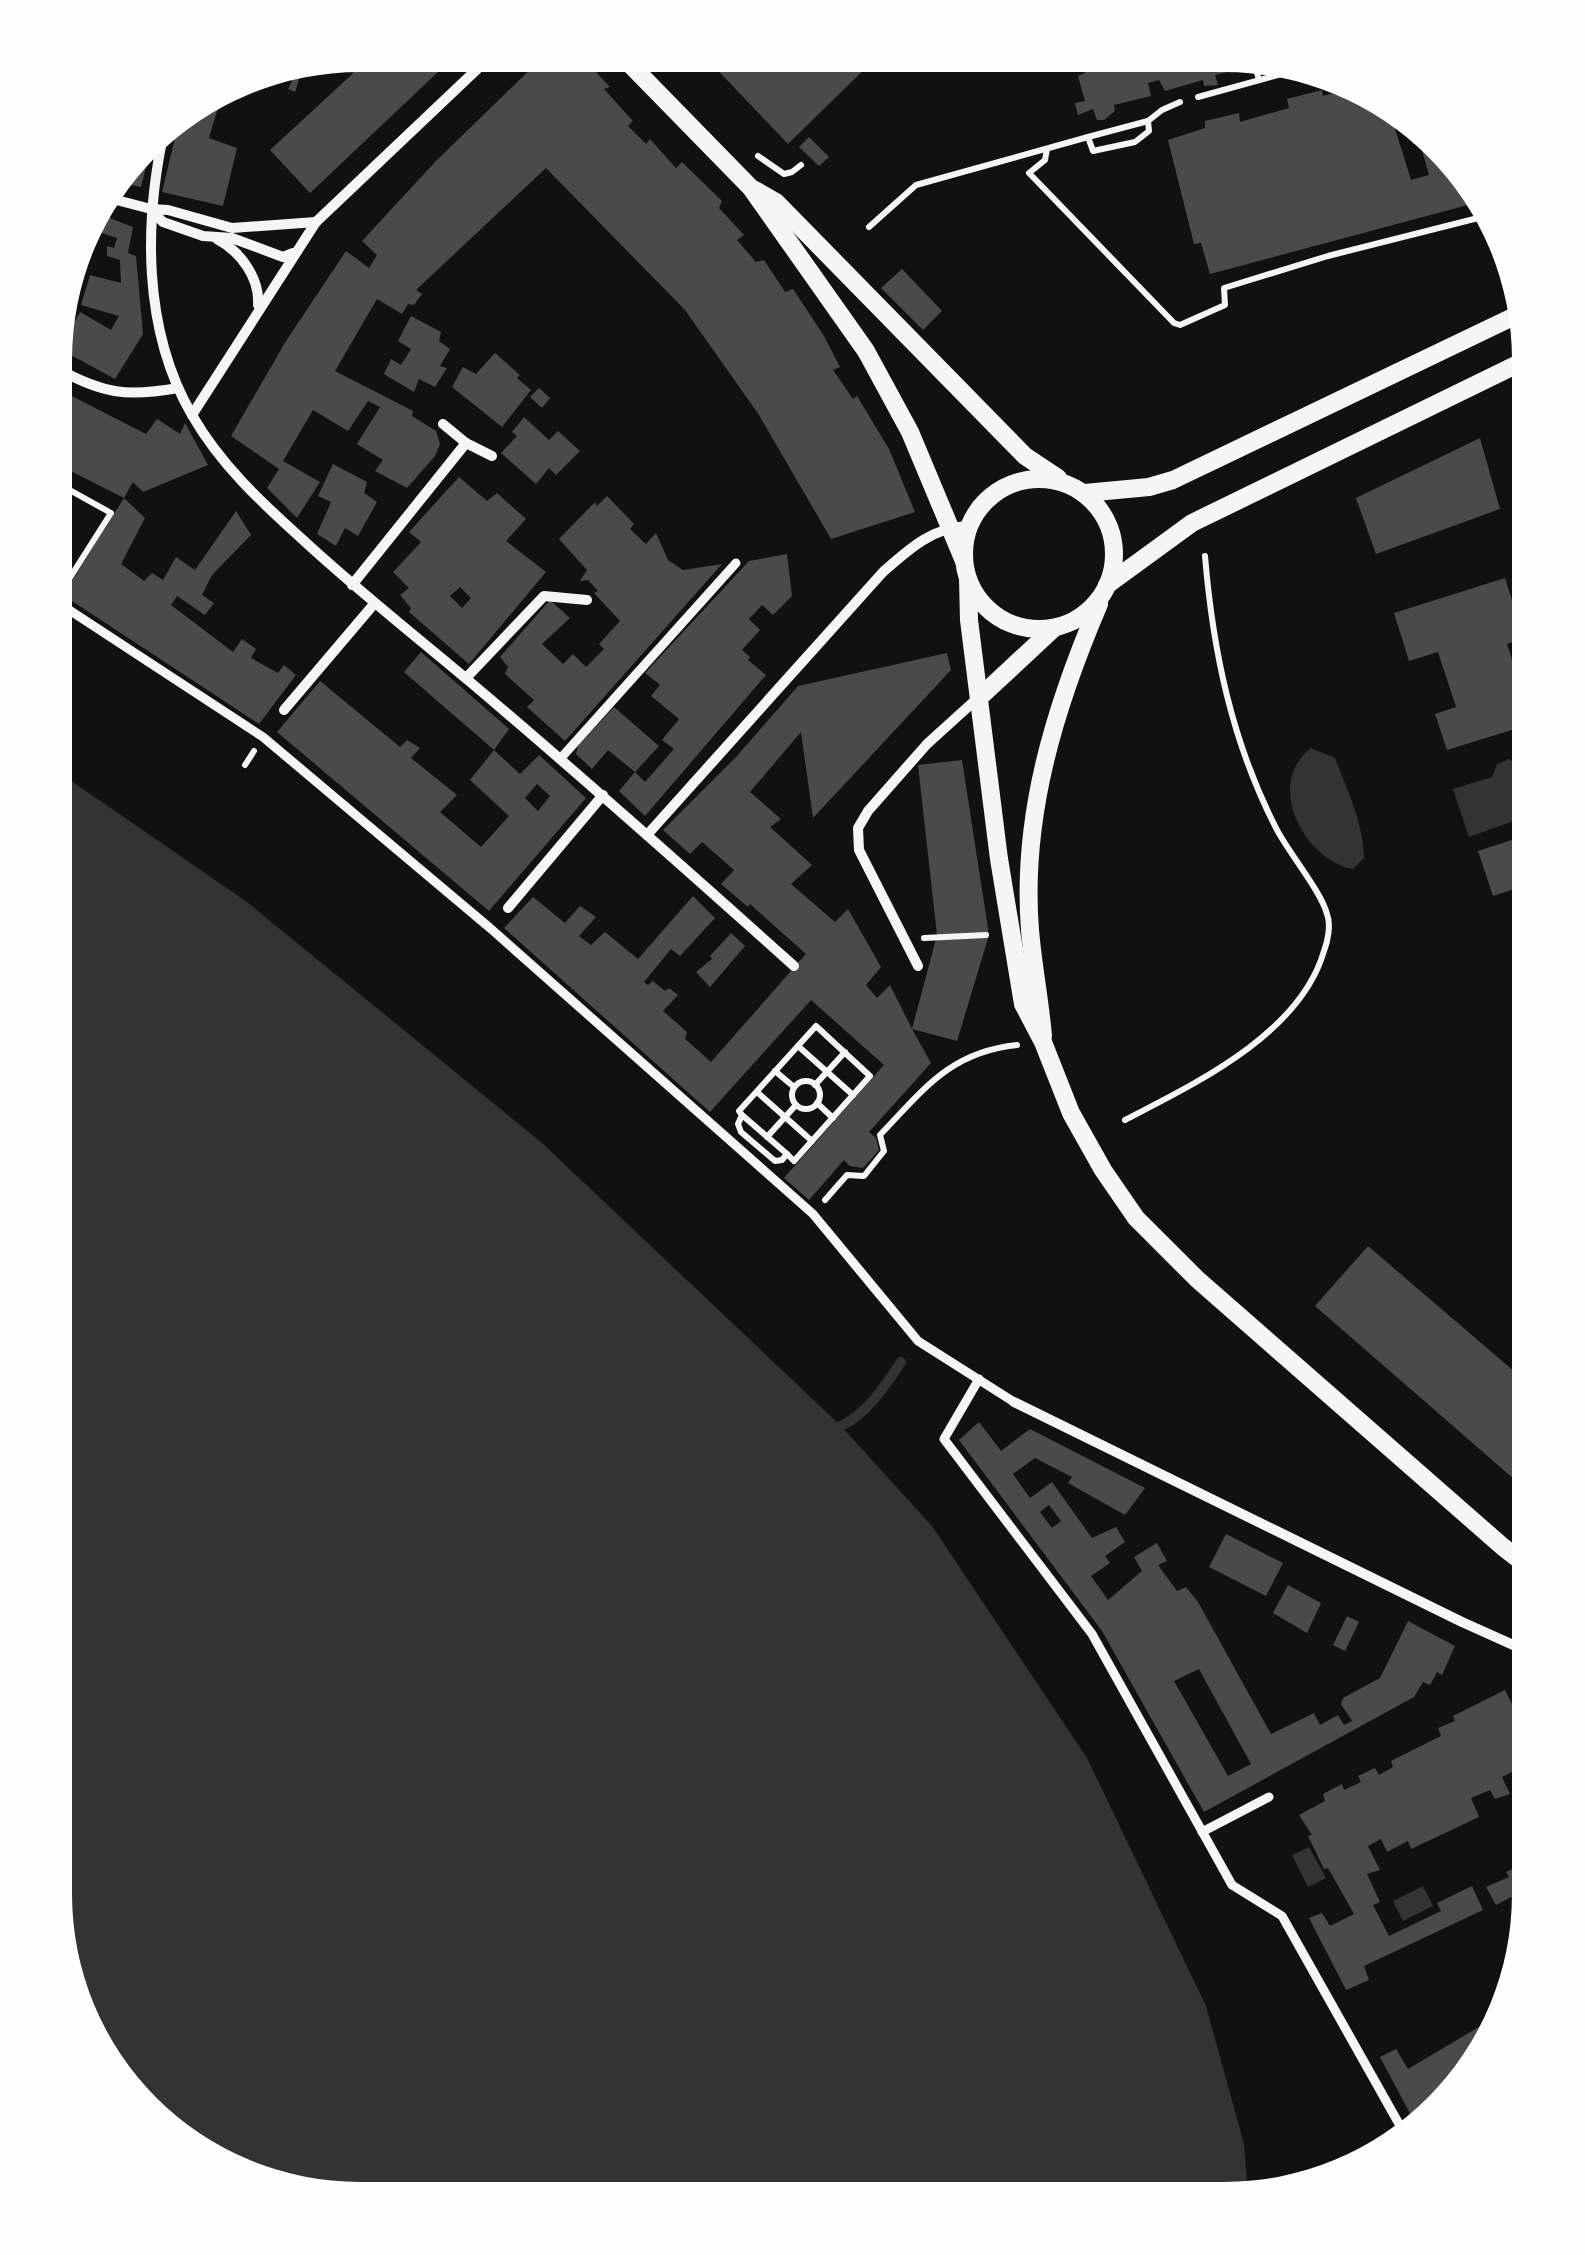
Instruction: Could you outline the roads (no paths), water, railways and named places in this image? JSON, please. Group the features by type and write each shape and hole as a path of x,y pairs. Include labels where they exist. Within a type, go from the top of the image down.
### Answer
{"street":[{"path":"192,415 316,222 475,72"},
{"path":"638,72 750,188 866,351 910,432 976,596 999,617 1029,628 1052,630"},
{"path":"160,155 151,209 155,299 164,346 192,415 238,481 352,585 603,795 794,966"},
{"path":"750,188 776,202 1025,456 1086,493 1102,510 1112,532 1116,556 1044,755 1036,803 1030,856 1030,929 1044,1042"},
{"path":"121,201 232,228 316,222"},
{"path":"151,209 164,222 216,238 232,238 283,256 296,252"},
{"path":"216,238 238,254 251,274 258,308"},
{"path":"1086,493 1149,487 1174,480 1509,319"},
{"path":"918,966 859,850 858,828 868,810 927,744 1052,630 1089,611 1105,590 1192,523 1512,367"},
{"path":"72,376 122,394 178,388"},
{"path":"443,424 466,444 492,456"},
{"path":"352,585 466,444"},
{"path":"1062,481 1036,478 1011,483 989,497 968,526 970,620 1023,1004 1044,1042 1072,1113 1103,1170 1136,1218 1197,1280 1512,1555"},
{"path":"647,835 845,614 910,548 947,526 968,526"},
{"path":"560,759 736,563"},
{"path":"466,678 544,596 586,600"},
{"path":"284,710 374,604"},
{"path":"72,612 263,738 490,928 813,1214 918,1341 1014,1402 1512,1644"},
{"path":"508,908 603,795"},
{"path":"979,1380 944,1439 1092,1634 1232,1885 1282,1916 1398,2124"},
{"path":"1202,1832 1269,1797"}],"waterway":[{"path":"841,1426 868,1406 901,1362"}]}
